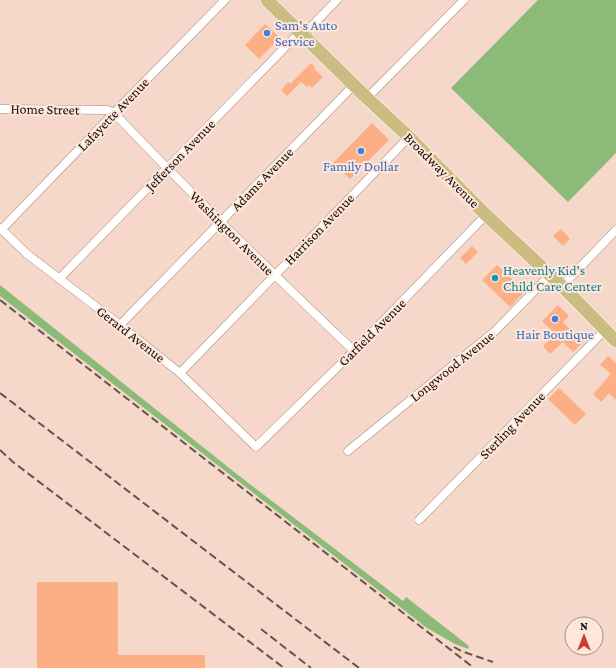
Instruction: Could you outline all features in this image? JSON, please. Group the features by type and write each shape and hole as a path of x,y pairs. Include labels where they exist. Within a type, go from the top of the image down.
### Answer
{"main road":[{"name":"Broadway Avenue","path":"267,0 409,137 486,215 562,286 616,341"}],"street":[{"name":"Lafayette Avenue","path":"1,229 225,0"},
{"name":"Jefferson Avenue","path":"59,279 302,33 337,0"},
{"path":"367,98 464,0"},
{"name":"Adams Avenue","path":"120,325 354,85"},
{"name":"Home Street","path":"0,109 107,110 114,113"},
{"name":"Washington Avenue","path":"114,113 167,169 354,350"},
{"name":"Harrison Avenue","path":"180,373 409,137"},
{"name":"Garfield Avenue","path":"256,447 354,350 486,215"},
{"name":"Gerard Avenue","path":"1,229 27,254 180,373 256,447"},
{"path":"562,286 616,230"},
{"name":"Longwood Avenue","path":"348,451 495,331 550,275"},
{"name":"Sterling Avenue","path":"419,520 605,330"}],"green space":[{"path":"538,0 616,0 616,153 568,202 451,88"},
{"path":"0,285 238,475 403,601 406,597 469,646 468,649 455,644 427,628 0,296"}],"building":[{"path":"265,24 280,38 259,59 245,45"},
{"path":"311,63 316,68 314,69 323,77 312,88 309,85 307,87 301,82 287,96 281,90 288,82 290,84"},
{"name":"Family Dollar","path":"372,123 389,140 350,179 333,163"},
{"path":"561,229 570,239 563,246 553,236"},
{"path":"472,246 478,252 466,264 460,258"},
{"path":"497,265 525,291 510,307 482,280"},
{"path":"558,305 569,316 563,322 583,342 573,352 563,342 550,354 543,346 555,334 542,321"},
{"path":"608,356 616,363 616,400 609,393 601,402 593,394 611,374 600,365"},
{"path":"559,388 586,414 575,425 548,399"},
{"path":"37,582 118,582 118,655 205,655 205,668 37,668"}],"railway":[{"path":"0,300 474,668"},
{"path":"0,393 359,668"},
{"path":"0,450 13,462 284,668"},
{"path":"261,629 311,668"},
{"path":"454,647 461,651 493,662"}],"place":[{"name":"Sam's Auto Service","path":"267,33"},
{"name":"Family Dollar","path":"361,151"},
{"name":"Heavenly Kid's Child Care Center","path":"495,278"},
{"name":"Hair Boutique","path":"555,319"}]}
